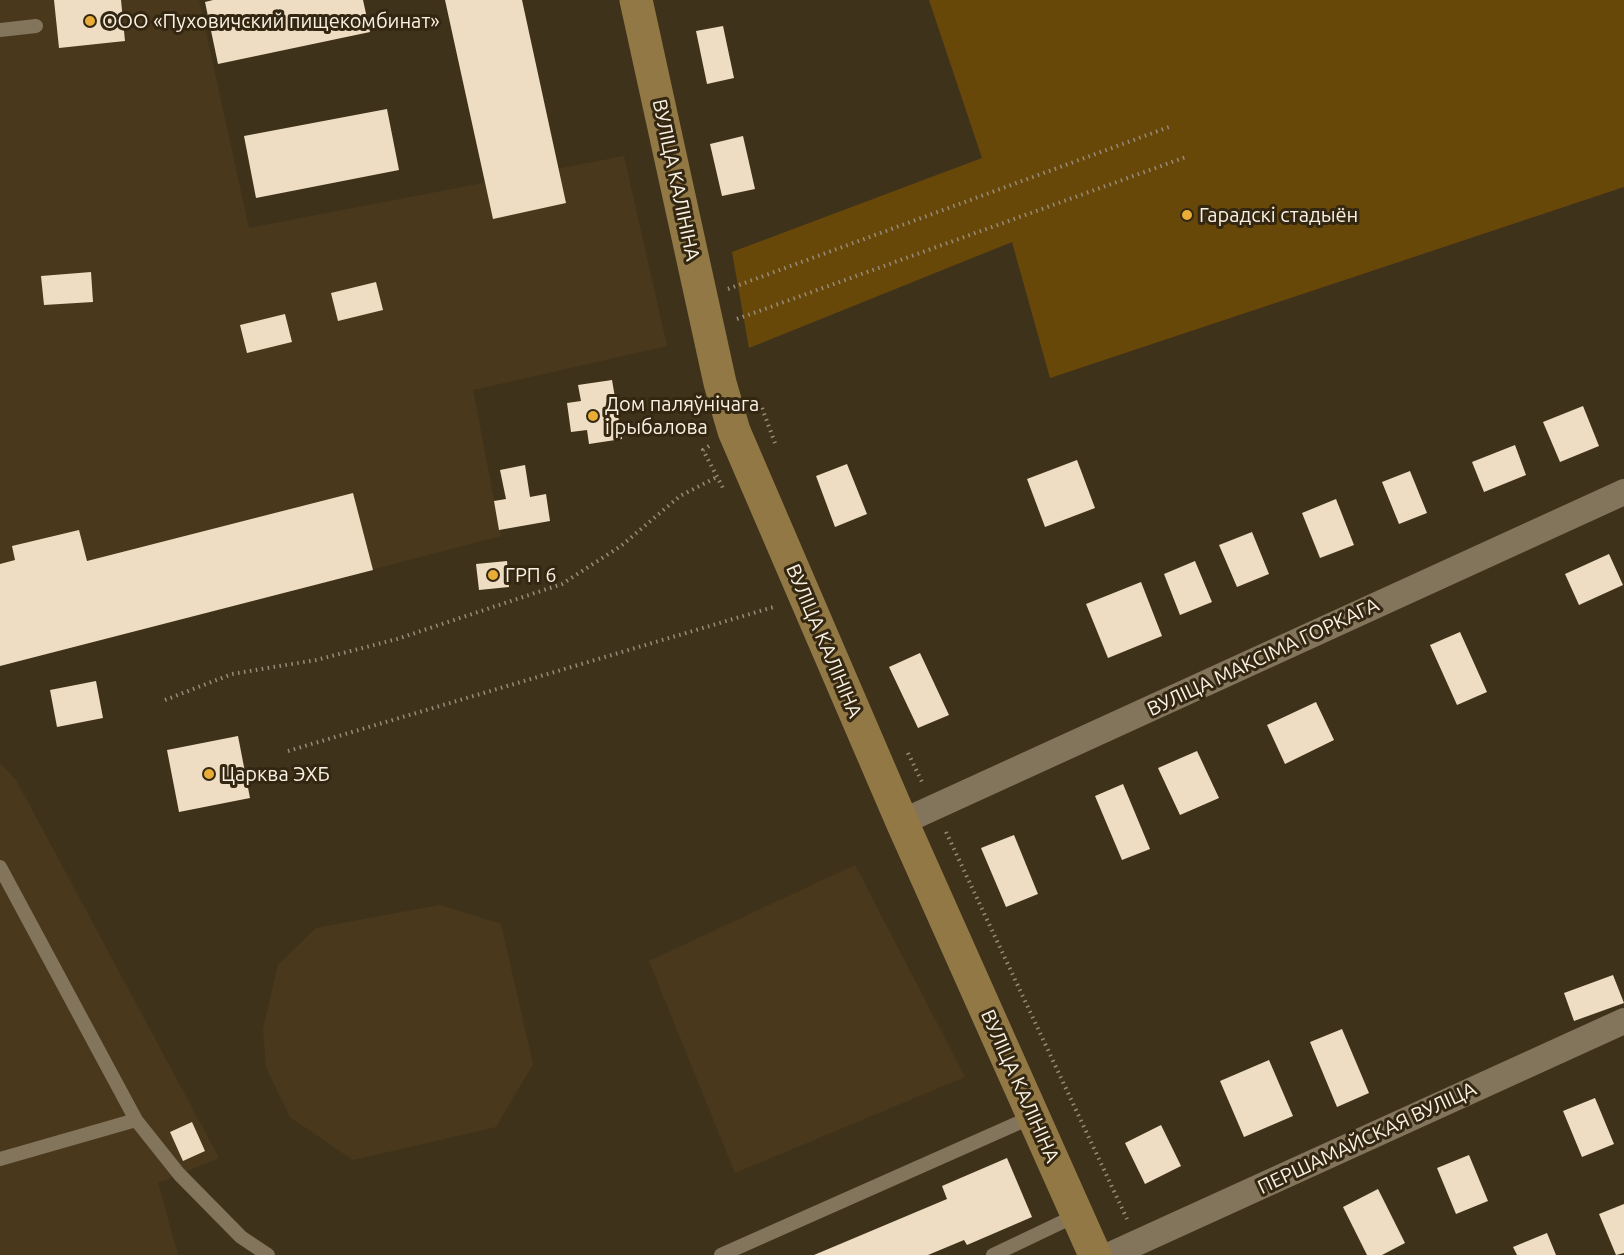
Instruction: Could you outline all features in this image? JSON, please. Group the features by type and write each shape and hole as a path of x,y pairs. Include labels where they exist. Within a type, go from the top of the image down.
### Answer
{"main road":[{"name":"ВУЛІЦА КАЛІНІНА","path":"636,0 720,383 734,430 902,822 1095,1255"}],"street":[{"name":"ВУЛІЦА МАКСІМА ГОРКАГА","path":"902,822 1624,492"},
{"name":"ПЕРШАМАЙСКАЯ ВУЛІЦА","path":"1110,1255 1624,1021"}],"lane":[{"path":"0,30 36,26"},
{"path":"0,867 136,1120 179,1174 241,1237 268,1255"},
{"path":"721,1255 1034,1116"},
{"path":"0,1159 136,1120"},
{"path":"993,1255 1077,1215"}],"path":[{"path":"728,300 724,290 1169,127"},
{"path":"730,310 734,320 1186,157"},
{"path":"758,398 778,449"},
{"path":"165,700 232,674 316,660 397,639 562,584 621,546 680,496 747,461"},
{"path":"288,751 780,605"},
{"path":"904,743 1138,1243"}],"shaded area":[{"path":"0,0 199,0 249,228 624,156 667,346 473,390 501,536 0,666"},
{"name":"Гарадскі стадыён","path":"929,0 1624,0 1624,187 1050,378 1012,242 749,348 732,252 982,158"},
{"path":"0,763 16,780 219,1158 158,1183 178,1255 0,1255"},
{"path":"855,865 965,1077 735,1173 649,961"},
{"path":"440,905 501,924 533,1064 496,1127 353,1160 290,1117 266,1067 263,1029 278,965 316,928"}],"building":[{"name":"ООО «Пуховичский пищекомбинат»","path":"54,0 121,0 125,41 59,48"},
{"path":"213,0 363,0 370,32 218,64 205,2"},
{"path":"445,0 522,0 566,203 493,219"},
{"path":"723,26 734,78 707,84 696,31"},
{"path":"387,109 399,170 256,198 244,136"},
{"path":"743,136 755,189 722,196 710,144"},
{"path":"91,272 93,302 44,305 41,276"},
{"path":"376,282 383,310 338,321 331,293"},
{"path":"285,314 292,342 247,353 240,325"},
{"name":"Дом паляўнічага і рыбалова","path":"612,380 622,439 589,444 587,430 571,432 567,403 581,401 578,385"},
{"path":"1583,406 1599,446 1560,462 1543,422"},
{"path":"1515,445 1526,475 1484,492 1472,462"},
{"path":"1077,460 1095,508 1045,527 1027,479"},
{"path":"847,464 867,514 835,527 816,476"},
{"path":"525,465 530,497 546,494 550,521 499,530 494,501 506,499 500,470"},
{"path":"1410,471 1427,513 1399,524 1382,482"},
{"path":"353,493 373,570 0,666 0,564 15,560 12,546 79,530 87,561"},
{"path":"1336,499 1354,545 1320,558 1302,513"},
{"path":"1252,532 1269,574 1237,587 1219,545"},
{"path":"1609,554 1623,585 1579,605 1565,574"},
{"name":"ГРП 6","path":"507,561 509,587 479,590 476,564"},
{"path":"1195,561 1212,602 1180,615 1164,574"},
{"path":"1141,582 1162,636 1108,658 1086,604"},
{"path":"1460,632 1487,692 1457,705 1430,645"},
{"path":"920,653 949,715 918,728 889,667"},
{"path":"96,681 103,718 57,727 50,690"},
{"path":"1316,702 1334,740 1285,764 1267,725"},
{"name":"Царква ЭХБ","path":"238,736 250,798 179,812 167,750"},
{"path":"1197,751 1219,798 1180,815 1158,768"},
{"path":"1123,784 1150,849 1122,860 1095,796"},
{"path":"1014,835 1038,894 1006,907 981,848"},
{"path":"1613,975 1624,1003 1574,1021 1564,993"},
{"path":"1342,1029 1369,1093 1337,1107 1310,1042"},
{"path":"1269,1060 1293,1116 1244,1137 1220,1081"},
{"path":"1595,1098 1614,1144 1582,1157 1563,1111"},
{"path":"192,1122 205,1151 183,1161 170,1132"},
{"path":"1161,1125 1181,1166 1145,1184 1125,1143"},
{"path":"1469,1155 1488,1201 1456,1214 1437,1168"},
{"path":"1007,1158 1032,1217 967,1245 964,1240 928,1255 814,1255 947,1199 942,1186"},
{"path":"1378,1189 1405,1243 1382,1255 1367,1255 1343,1207"},
{"path":"1624,1204 1624,1253 1616,1255 1599,1214"},
{"path":"1547,1233 1556,1255 1517,1255 1513,1247"}],"place":[{"name":"ООО «Пуховичский пищекомбинат»","path":"90,21"},
{"name":"Гарадскі стадыён","path":"1187,215"},
{"name":"Дом паляўнічага і рыбалова","path":"593,416"},
{"name":"ГРП 6","path":"493,575"},
{"name":"Царква ЭХБ","path":"209,774"}]}
